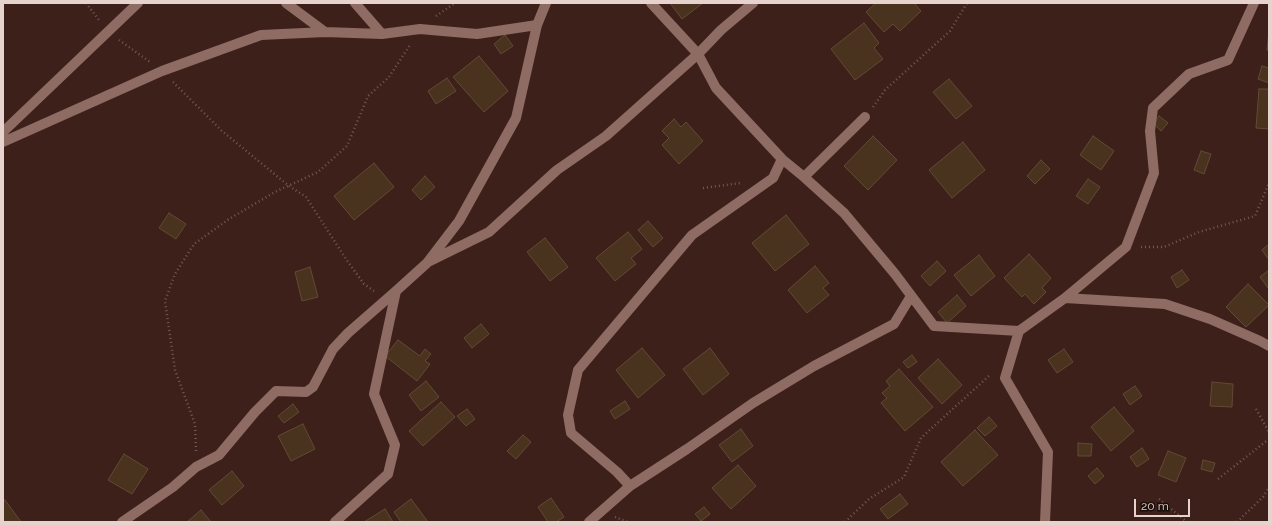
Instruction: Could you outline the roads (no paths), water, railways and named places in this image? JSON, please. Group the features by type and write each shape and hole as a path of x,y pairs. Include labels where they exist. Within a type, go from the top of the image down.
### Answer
{"street":[{"path":"3,132 138,3"},
{"path":"286,3 325,32"},
{"path":"355,3 382,34"},
{"path":"122,522 173,487 196,468 219,454 255,412 276,391 306,392 313,387 333,349 348,333 428,263 459,221 516,118 537,25 546,3"},
{"path":"651,3 698,54 716,88 782,159 844,213 934,326 1019,331"},
{"path":"428,263 489,232 557,170 606,136 698,54 721,30 752,3"},
{"path":"1045,522 1048,452 1005,378 1019,331 1065,298 1126,247 1154,173 1150,131 1153,108 1189,74 1228,60 1254,3"},
{"path":"3,142 162,71 261,35 325,32 382,34 420,29 477,34 537,25"},
{"path":"804,177 865,117"},
{"path":"630,486 617,472 571,432 568,415 578,370 692,234 773,178 782,159"},
{"path":"335,522 388,474 395,445 374,394 396,291"},
{"path":"589,522 630,486 687,449 753,403 814,366 894,324 911,296"},
{"path":"1065,298 1165,304 1210,319 1269,346"}]}
